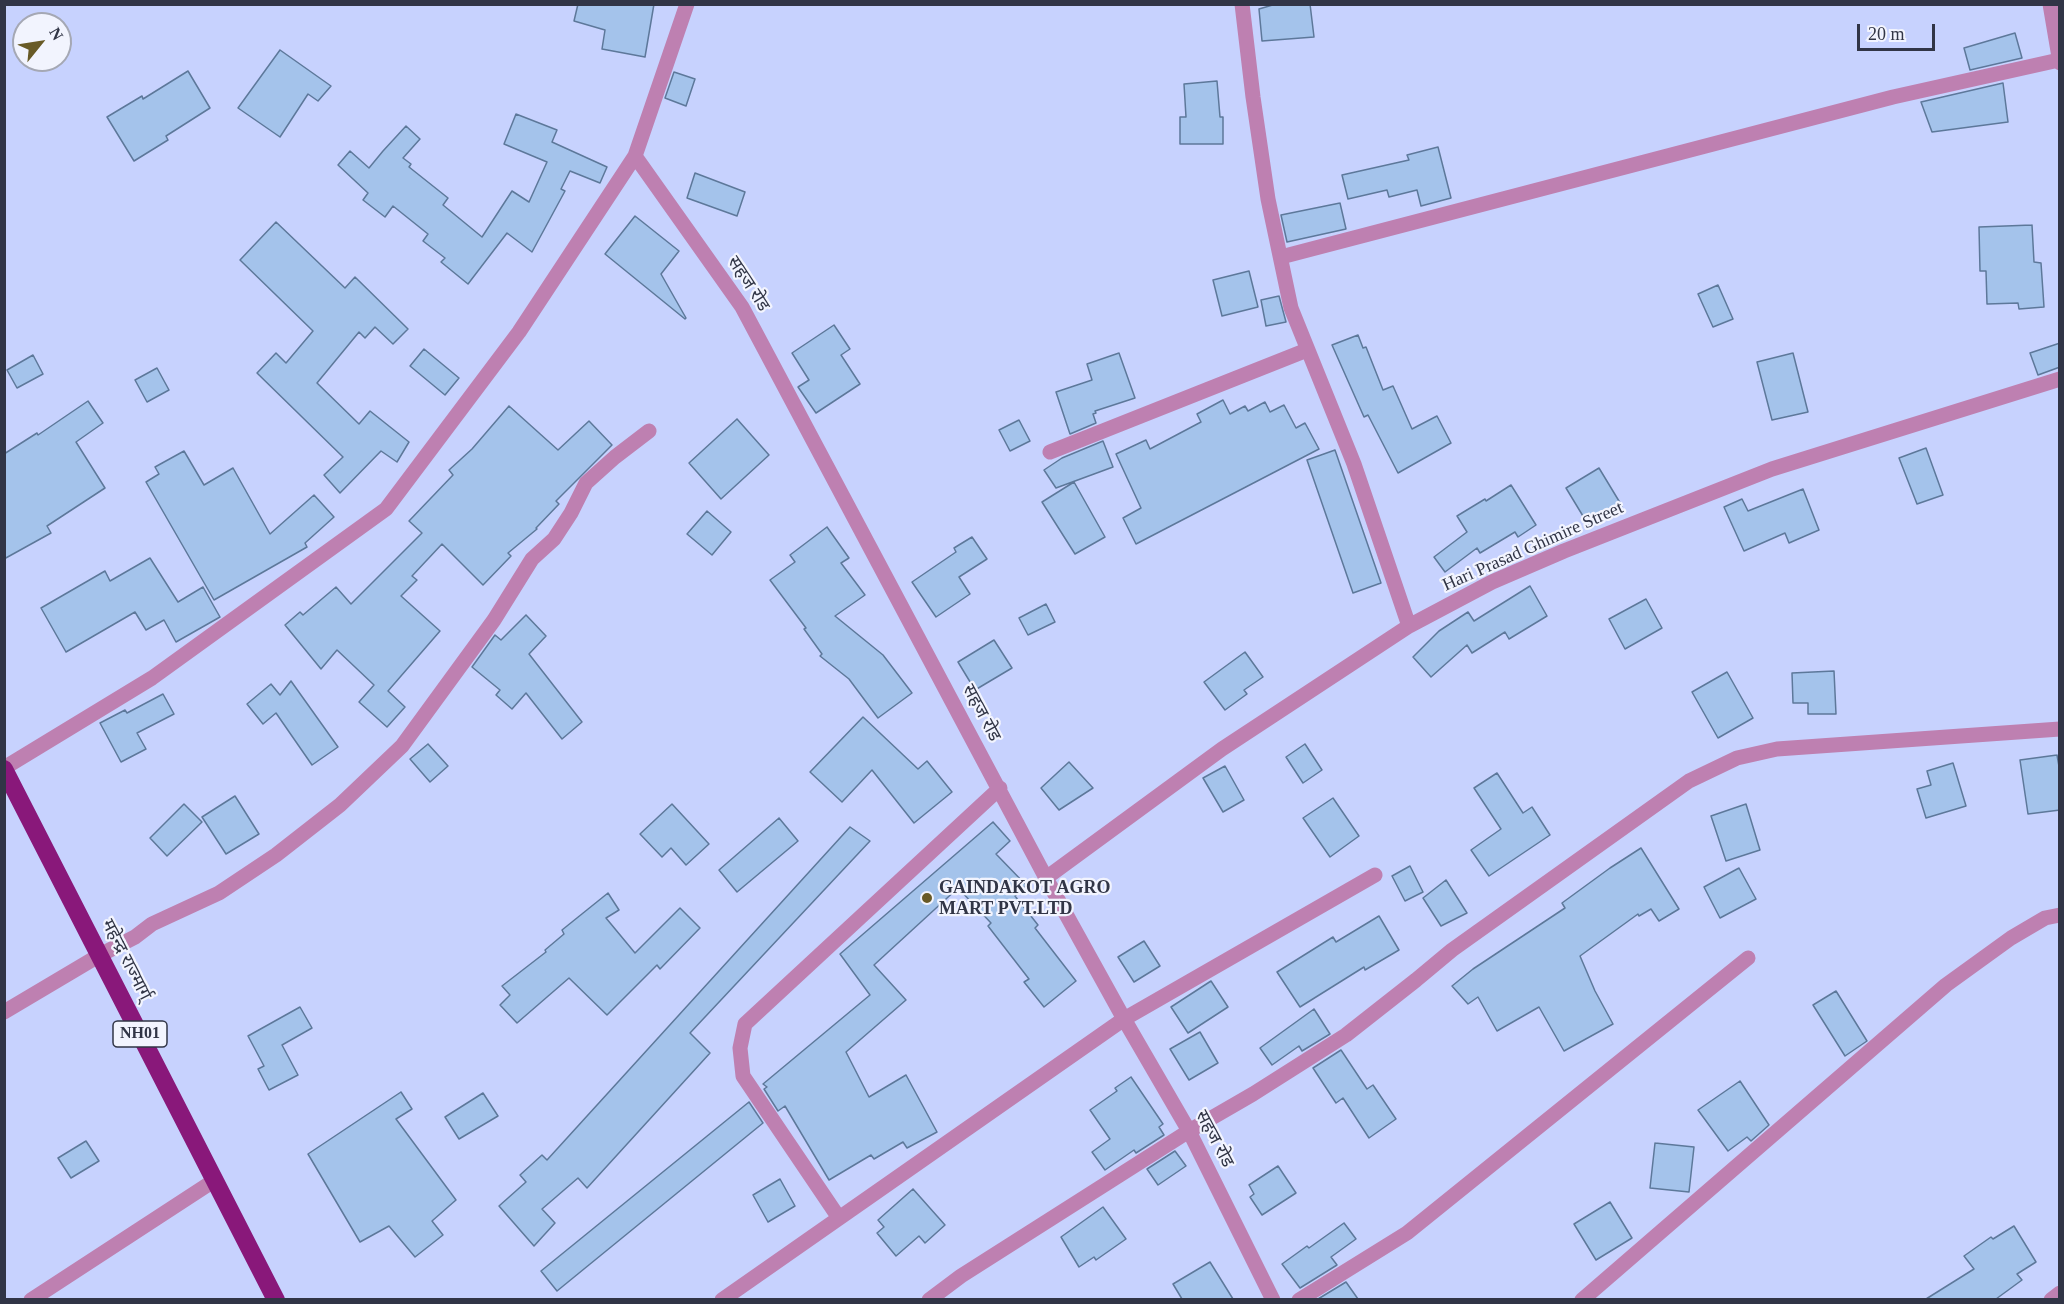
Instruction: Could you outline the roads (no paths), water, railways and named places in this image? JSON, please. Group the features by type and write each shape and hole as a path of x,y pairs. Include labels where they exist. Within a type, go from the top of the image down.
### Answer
{"highway":[{"name":"महेन्द्र राज्मार्ग्","path":"4,768 276,1299"}],"street":[{"path":"4,768 152,678 386,509 519,332 635,156 687,4"},
{"path":"1242,4 1260,151 1291,308 1354,464 1408,626"},
{"path":"1281,258 1893,97 2059,61 2050,4"},
{"name":"सहज रोड","path":"635,156 742,307 1046,878 1189,1131 1274,1299"},
{"path":"1050,452 1307,350"},
{"name":"Hari Prasad Ghimire Street","path":"1046,878 1221,749 1408,626 1503,577 1772,469 2060,379"},
{"path":"4,1012 135,937 152,924 229,887 276,855 340,805 402,746 494,621 532,560 554,539 571,513 586,483 615,457 649,432"},
{"path":"929,1299 1189,1131 1346,1035 1452,950 1689,781 1737,758 1777,749 2060,729"},
{"path":"839,1218 742,1076 740,1048 745,1024 1000,788"},
{"path":"722,1299 1124,1019 1375,875"},
{"path":"1582,1299 1946,985 2011,938 2045,918 2060,915"},
{"path":"1299,1299 1407,1233 1748,958"},
{"path":"32,1299 215,1180"},
{"path":"2051,1299 2060,1293"}],"place":[{"name":"GAINDAKOT AGRO MART PVT.LTD","path":"927,898"}]}
